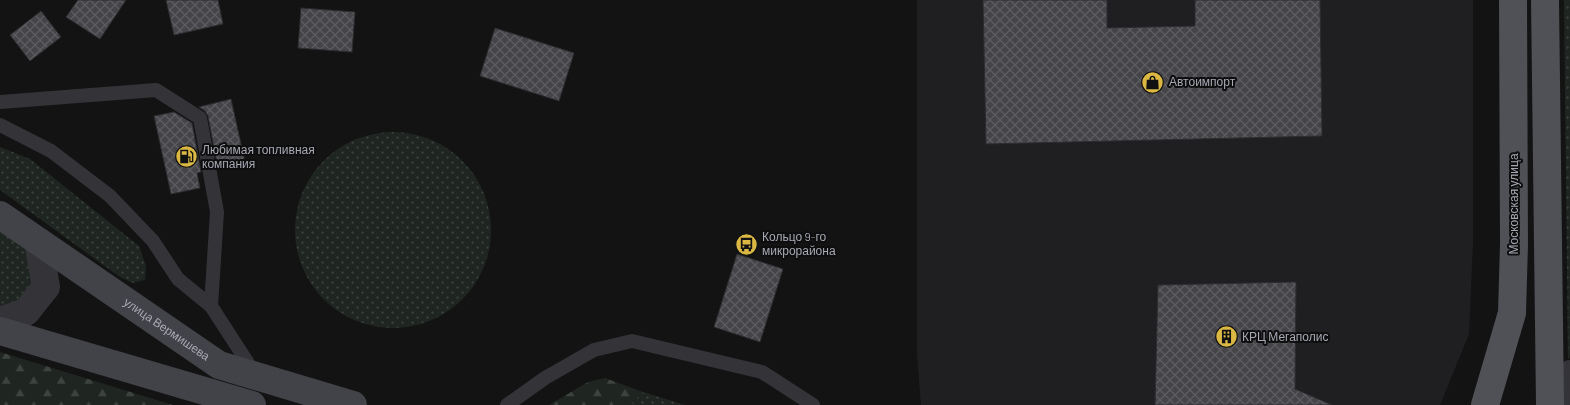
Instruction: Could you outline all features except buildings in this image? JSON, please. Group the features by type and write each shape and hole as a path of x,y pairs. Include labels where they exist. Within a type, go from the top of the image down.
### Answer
{"main road":[{"name":"Московская улица","path":"1485,405 1512,313 1514,244 1513,0"},
{"path":"1545,0 1550,405"},
{"name":"улица Вермишева","path":"0,214 219,366 353,405"},
{"path":"0,331 252,405"}],"street":[{"path":"0,321 26,312 46,287 38,241"},
{"path":"1555,405 1570,374"}],"lane":[{"path":"0,102 156,90 200,118 217,212 210,306"},
{"path":"0,125 51,151 110,196 153,241 178,279 210,306 257,377"},
{"path":"507,405 545,378 594,350 632,341 762,372 813,405"}],"shaded area":[{"path":"917,0 1473,0 1473,242 1469,334 1440,405 921,405 917,355"}],"green space":[{"path":"1564,0 1570,0 1570,355 1568,359"},
{"path":"383,132 403,132 431,139 448,148 463,160 475,175 484,192 491,220 491,240 484,268 475,285 463,300 448,312 431,321 403,328 383,328 355,321 338,312 323,300 311,285 302,268 295,240 295,220 302,192 311,175 323,160 338,148 355,139"},
{"path":"0,147 30,159 139,246 146,266 145,280 133,283 120,277 0,190"},
{"path":"0,225 29,250 34,283 22,298 0,312"},
{"path":"0,352 173,405 0,405"},
{"path":"605,378 643,392 630,405 549,405 588,382"},
{"path":"643,392 685,405 630,405"}],"place":[{"name":"Автоимпорт","path":"1153,82"},
{"name":"Любимая топливная компания","path":"186,157"},
{"name":"Кольцо 9-го микрорайона","path":"746,244"},
{"name":"КРЦ Мегаполис","path":"1226,337"}]}
